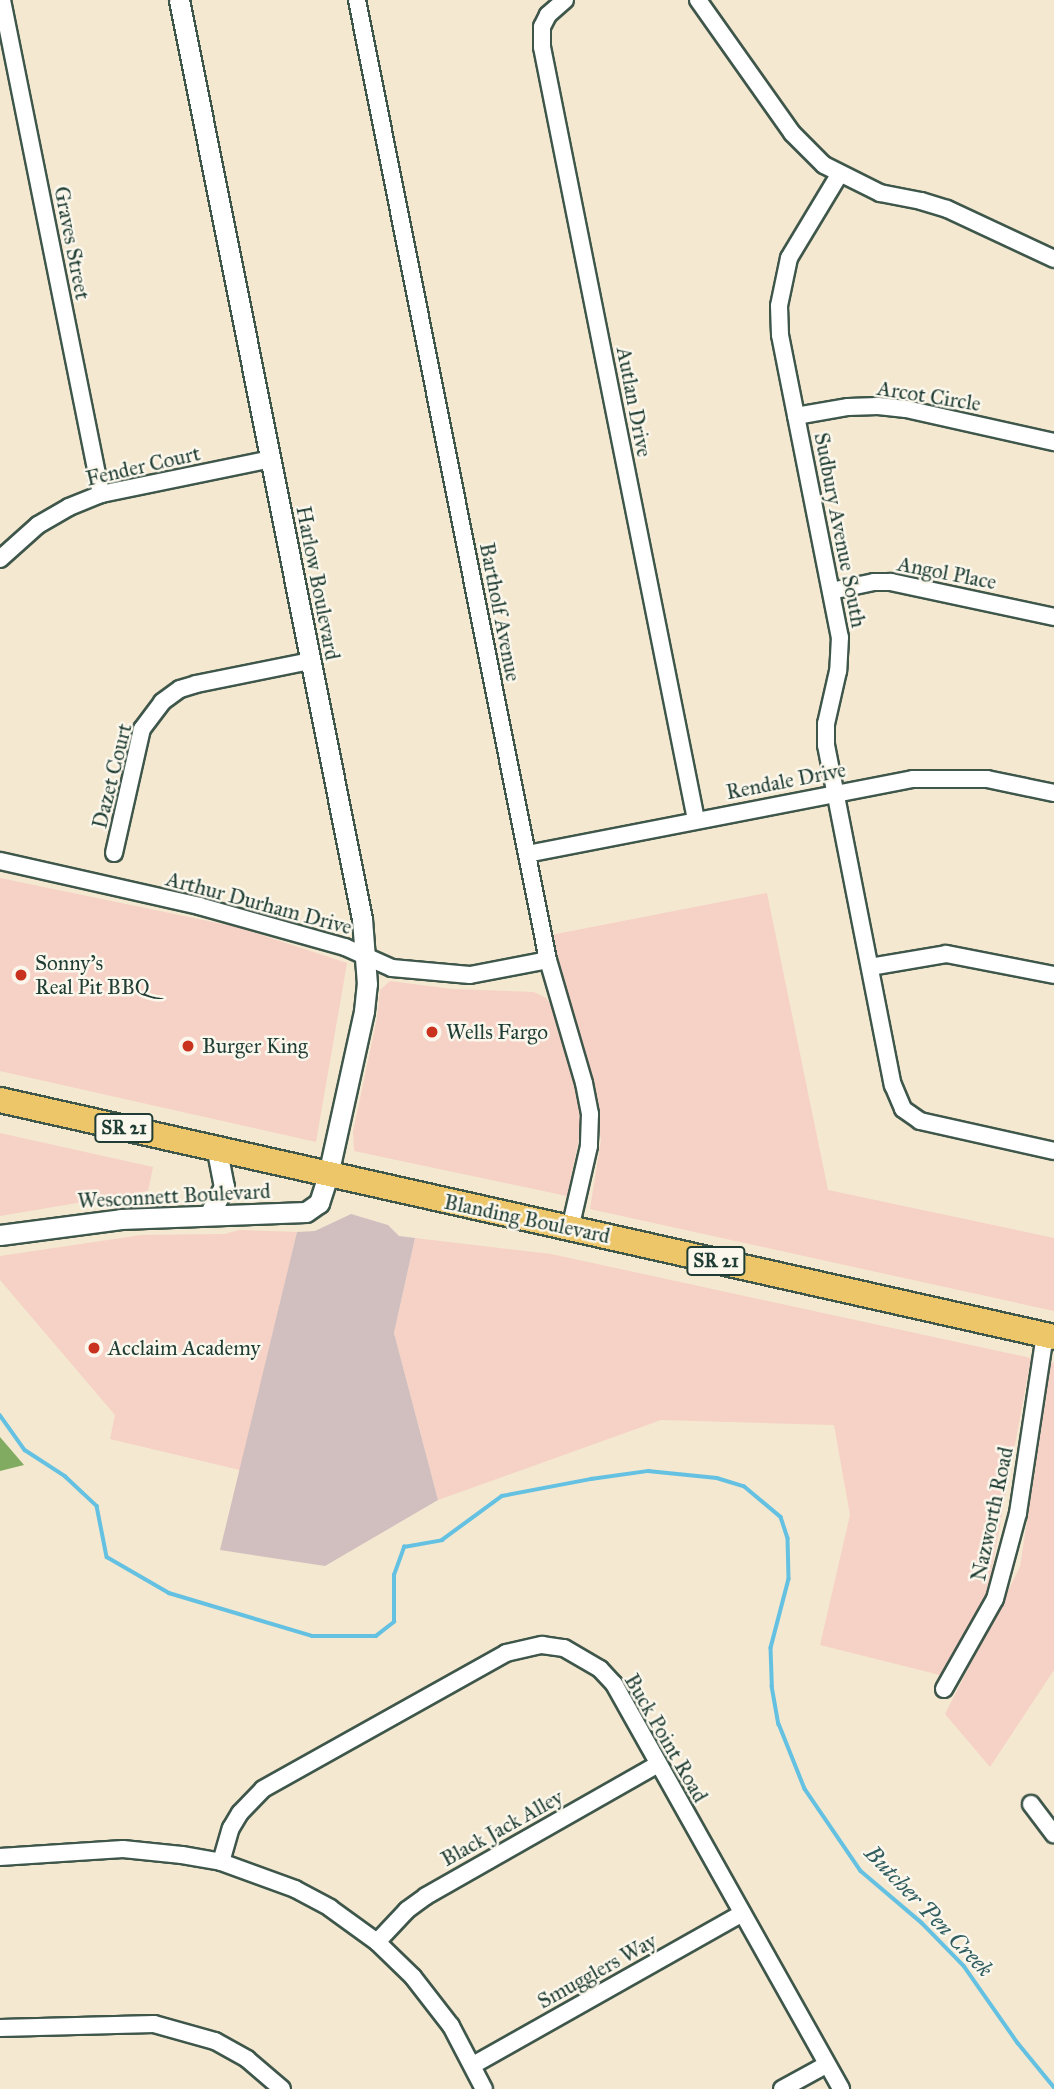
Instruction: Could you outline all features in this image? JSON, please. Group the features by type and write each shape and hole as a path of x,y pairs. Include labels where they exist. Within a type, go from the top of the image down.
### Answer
{"main road":[{"name":"Blanding Boulevard","path":"0,1100 1049,1336"}],"street":[{"name":"Graves Street","path":"2,0 4,33 101,494"},
{"name":"Harlow Boulevard","path":"179,0 362,919 366,956 364,1011 328,1175"},
{"name":"Bartholf Avenue","path":"357,0 548,960 584,1083 590,1114 589,1146 570,1229"},
{"name":"Autlan Drive","path":"565,0 548,15 542,27 542,47 696,820"},
{"path":"698,0 792,133 811,154 839,175 880,193 947,209 1054,259"},
{"name":"Sudbury Avenue South","path":"839,175 798,240 783,281 779,306 780,335 840,645 838,671 826,724 835,792 893,1084 903,1109 920,1121 1054,1151"},
{"name":"Arcot Circle","path":"796,416 848,407 878,406 1054,442"},
{"name":"Fender Court","path":"0,559 38,525 69,507 101,494 271,460"},
{"name":"Angol Place","path":"831,591 874,582 891,582 1054,617"},
{"name":"Dazet Court","path":"114,853 142,729 162,702 180,689 196,684 310,661"},
{"name":"Rendale Drive","path":"527,854 879,783 948,777 987,779 1054,793"},
{"name":"Arthur Durham Drive","path":"0,862 199,906 345,947 392,968 448,975 498,971 548,960"},
{"path":"870,967 946,954 1054,975"},
{"path":"210,1213 224,1186 218,1150"},
{"name":"Wesconnett Boulevard","path":"0,1235 69,1224 210,1213 306,1212 319,1202 328,1175"},
{"name":"Nazworth Road","path":"944,1689 995,1599 1018,1513 1049,1336"},
{"name":"Buck Point Road","path":"221,1862 236,1820 250,1800 263,1789 506,1653 542,1645 564,1648 600,1669 614,1684 841,2089"},
{"name":"Black Jack Alley","path":"377,1942 407,1910 426,1896 657,1765"},
{"path":"1031,1804 1054,1834"},
{"path":"0,1857 123,1849 221,1862 295,1889 330,1908 377,1942 414,1977 436,2004 473,2065 484,2089"},
{"name":"Smugglers Way","path":"473,2065 741,1914"},
{"path":"0,2028 124,2023 165,2026 215,2041 247,2059 282,2089"},
{"path":"782,2089 826,2064"}],"shaded area":[{"path":"0,878 237,927 347,963 316,1142 0,1071"},
{"path":"767,893 828,1190 1054,1238 1054,1311 590,1209 601,1140 593,1086 551,935"},
{"path":"390,981 452,989 534,992 546,998 553,1008 576,1082 582,1124 567,1196 354,1151 353,1132 377,1018 380,990"},
{"path":"0,1133 153,1167 148,1191 0,1216"},
{"path":"351,1214 388,1225 399,1236 415,1238 394,1333 438,1500 325,1566 220,1550 297,1232 315,1231"},
{"path":"239,1230 297,1232 240,1470 110,1439 115,1415 0,1280 0,1256 141,1235 225,1234"},
{"path":"415,1238 551,1254 1031,1358 986,1601 940,1675 820,1645 850,1515 834,1425 661,1420 438,1500 394,1333"},
{"path":"1054,1362 1054,1670 990,1767 945,1714 1020,1567 1051,1363"}],"green space":[{"path":"0,1437 24,1465 0,1471"}],"waterway":[{"name":"Butcher Pen Creek","path":"0,1415 25,1450 65,1476 97,1506 107,1557 169,1593 312,1636 376,1636 394,1622 394,1575 404,1547 442,1540 502,1496 648,1471 717,1478 744,1486 781,1517 788,1538 789,1579 771,1648 772,1686 779,1724 805,1789 861,1871 922,1923 964,1966 1018,2043 1054,2087"}],"place":[{"name":"Sonny's Real Pit BBQ","path":"21,975"},
{"name":"Wells Fargo","path":"432,1032"},
{"name":"Burger King","path":"188,1046"},
{"name":"Acclaim Academy","path":"94,1348"}]}
